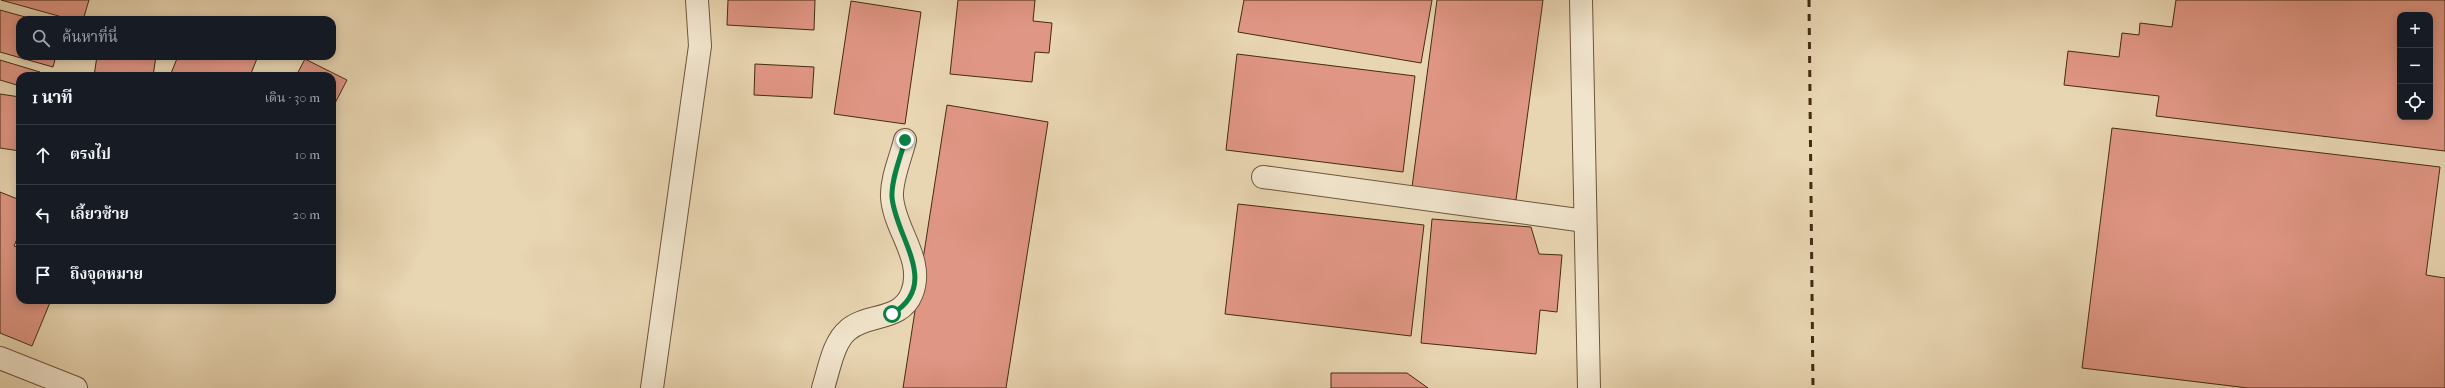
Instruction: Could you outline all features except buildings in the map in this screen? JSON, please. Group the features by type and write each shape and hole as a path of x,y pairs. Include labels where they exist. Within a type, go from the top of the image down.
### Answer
{"street":[{"path":"652,388 700,46 696,0"},
{"path":"1581,0 1589,388"},
{"path":"823,388 840,338 848,329 859,323 892,314 901,308 912,292 915,273 914,262 894,206 892,195 905,140"},
{"path":"1264,177 1586,221"},
{"path":"0,358 76,388"}],"railway":[{"path":"1809,0 1813,388"}],"route":[{"path":"892,314 906,304 912,292 915,273 914,262 900,225 892,195 905,140"}]}
